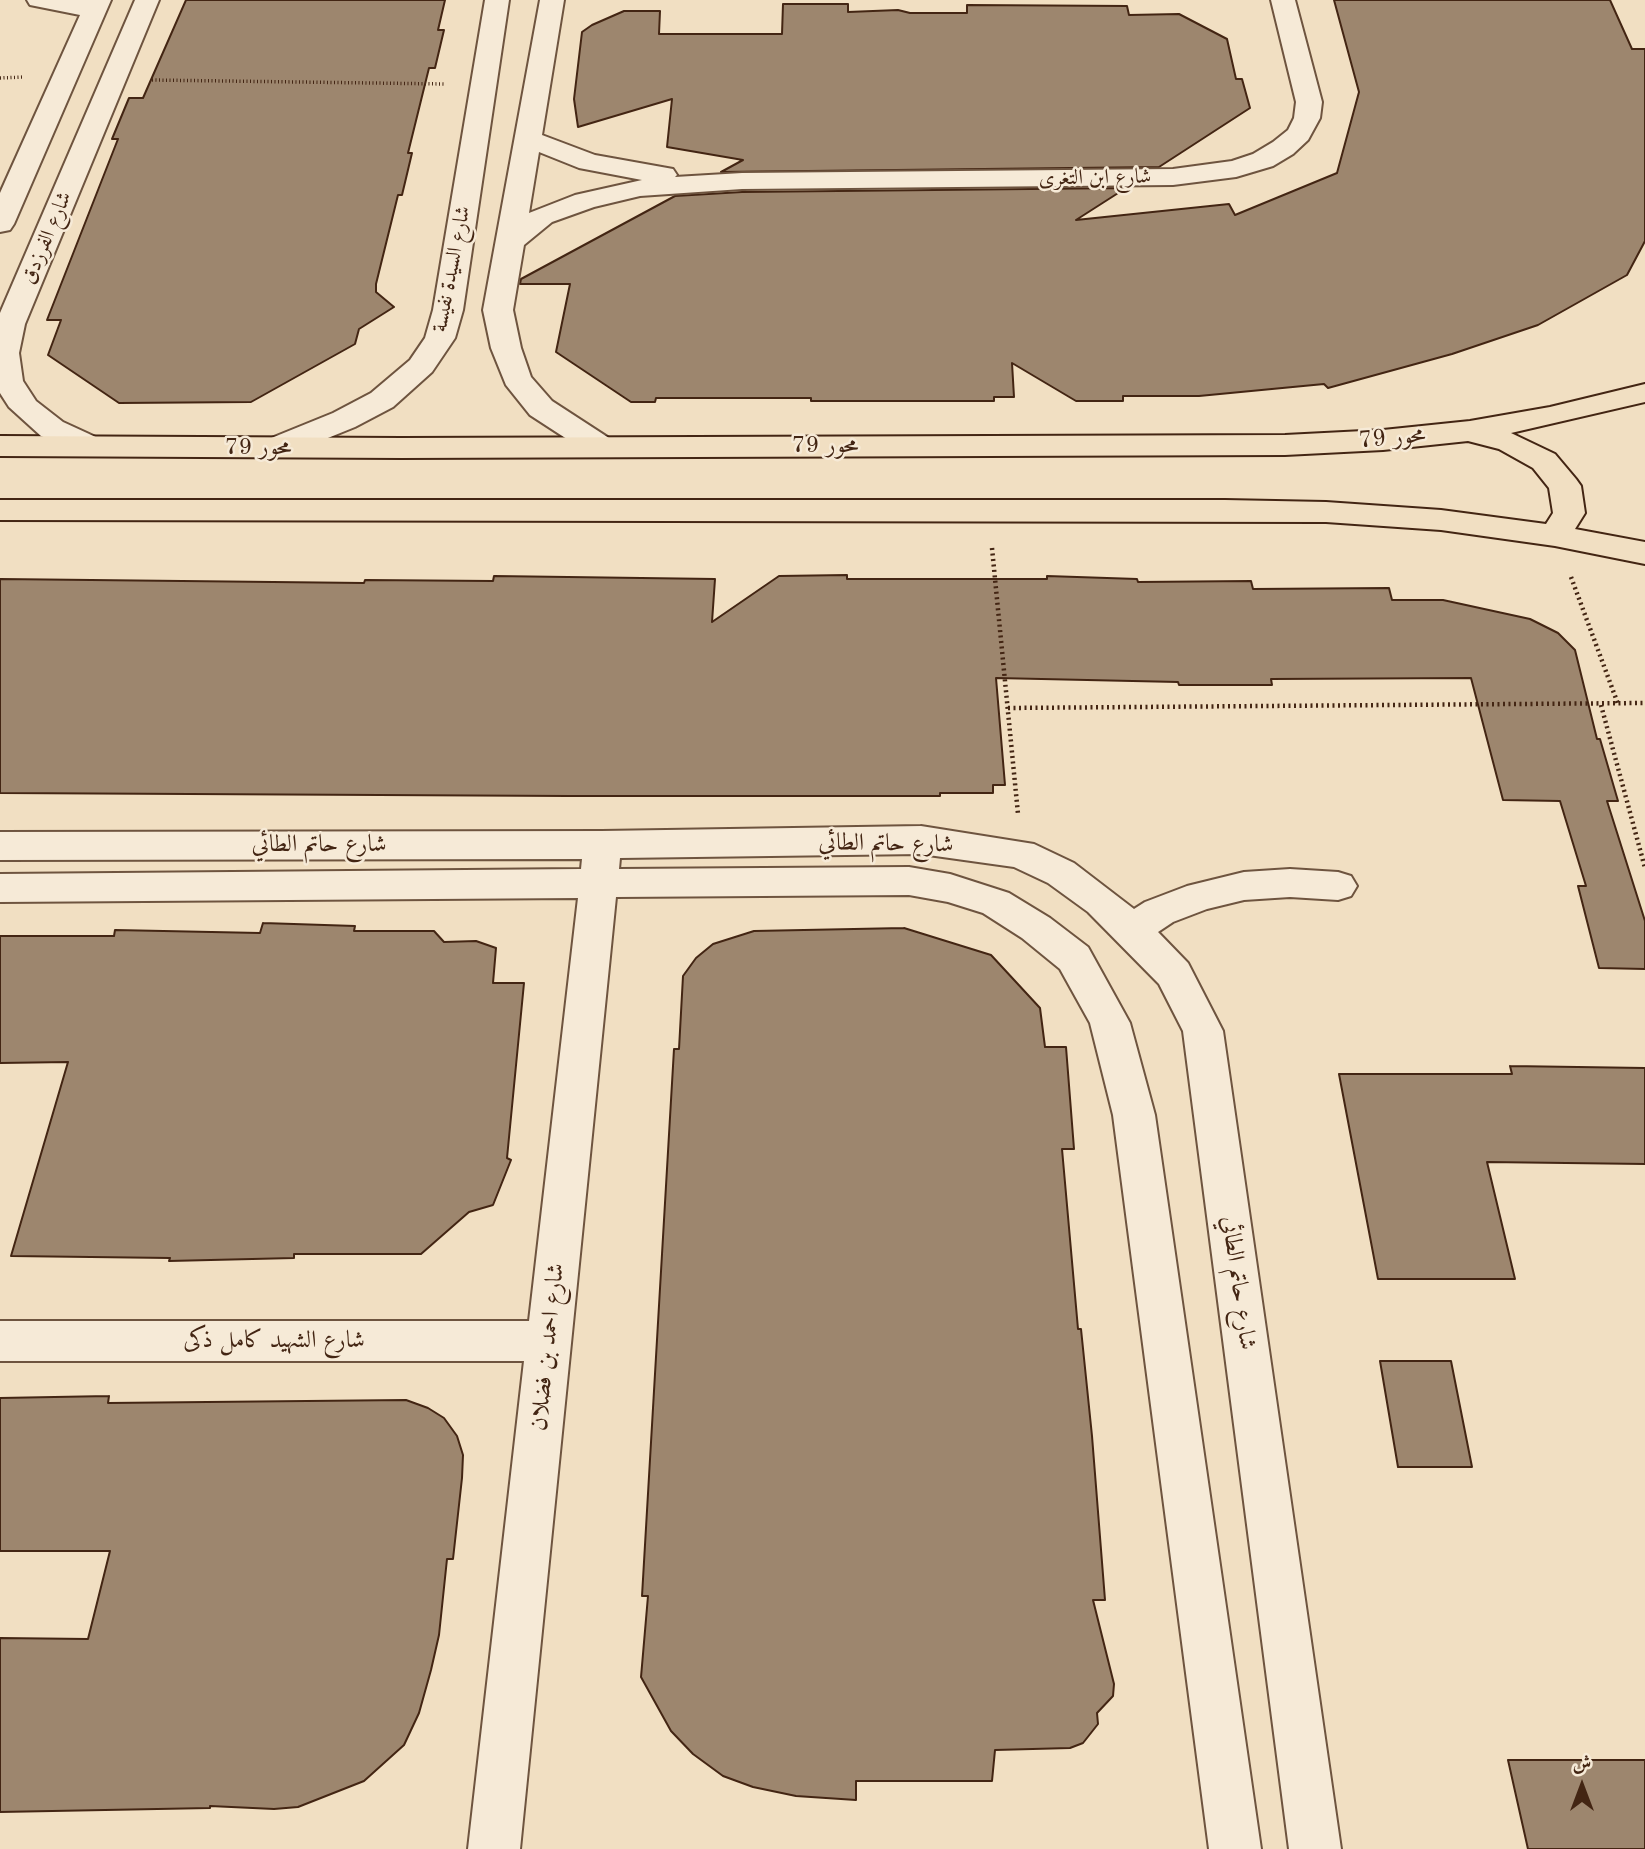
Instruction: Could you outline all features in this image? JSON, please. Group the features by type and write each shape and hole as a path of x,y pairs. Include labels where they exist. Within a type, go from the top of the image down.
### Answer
{"main road":[{"name":"محور 79","path":"0,446 275,448 1285,445 1383,440 1470,431 1550,416 1645,393"},
{"path":"1470,431 1510,442 1544,461 1565,486 1569,513 1555,536"},
{"path":"0,510 1326,512 1441,520 1555,536 1645,553"}],"street":[{"path":"39,0 97,6"},
{"name":"شارع الفرزدق","path":"89,446 52,429 24,407 8,381 4,353 10,324 147,0"},
{"name":"شارع السيدة نفيسة","path":"275,448 344,420 382,400 421,366 440,338 448,310 497,0"},
{"path":"552,0 498,310 506,348 517,379 541,408 601,447"},
{"name":"شارع ابن التغرى","path":"508,243 542,216 585,201 640,188 741,181 1173,177 1237,169 1263,160 1283,148 1298,134 1307,118 1309,102 1277,4"},
{"name":"شارع الفرزدق","path":"0,224 97,6"},
{"path":"47,115 99,114"},
{"name":"شارع ابن التغرى","path":"529,139 589,162 641,173 741,181"},
{"path":"0,161 30,155"},
{"path":"448,310 498,310"},
{"name":"شارع حاتم الطائي","path":"0,888 600,864 921,840 1021,854 1061,873 1101,902 1174,974 1203,1031 1315,1849"},
{"name":"شارع حاتم الطائي","path":"0,846 600,864 909,881 950,888 996,903 1036,928 1074,958 1110,1023 1134,1115 1235,1849"},
{"name":"شارع احمد بن فضلان","path":"494,1849 600,864"},
{"path":"1132,930 1159,912 1200,896 1244,886 1290,883 1338,886"},
{"name":"شارع الشهيد كامل ذكى","path":"0,1342 549,1341"}],"path":[{"path":"113,79 484,84"},
{"path":"988,510 1021,854"},
{"path":"1555,536 1618,704"},
{"path":"1008,708 1601,705 1645,702"},
{"path":"1601,705 1645,868"}],"building":[{"path":"186,0 445,0 438,30 444,30 435,68 429,68 408,153 412,153 402,195 398,195 376,284 376,292 394,307 359,329 355,344 251,402 119,403 48,355 61,320 47,320 118,139 112,139 129,98 143,98"},
{"path":"1334,0 1610,0 1632,49 1645,49 1645,241 1627,275 1538,325 1452,354 1328,388 1324,384 1199,396 1123,396 1123,401 1076,401 1012,363 1014,397 994,397 994,401 656,398 655,402 631,402 556,352 570,284 520,284 521,279 675,196 742,192 1126,188 1076,220 1229,204 1235,215 1337,173 1359,92"},
{"path":"783,4 848,4 848,12 898,10 910,13 967,13 967,5 1127,6 1129,15 1179,14 1227,39 1236,79 1242,79 1250,108 1159,167 721,172 743,160 667,147 672,99 578,127 574,99 582,32 592,25 624,11 660,11 659,34 782,34"},
{"path":"847,575 847,579 1047,579 1047,576 1137,579 1138,582 1251,581 1253,589 1389,588 1392,600 1443,600 1530,619 1558,633 1575,650 1597,739 1600,739 1618,801 1607,801 1645,921 1645,969 1599,968 1578,886 1586,886 1560,801 1503,800 1471,678 1271,679 1272,685 1179,685 1178,682 996,678 1005,785 993,785 993,793 940,793 940,796 568,796 0,793 0,579 364,583 365,580 493,581 494,576 715,579 712,622 779,576"},
{"path":"263,923 355,926 354,931 434,931 444,942 476,941 496,948 493,983 524,983 507,1158 511,1160 493,1205 469,1212 421,1254 294,1254 294,1258 169,1261 170,1258 11,1256 68,1062 0,1063 0,936 114,936 115,930 260,933"},
{"path":"904,928 991,955 1040,1008 1045,1047 1066,1047 1074,1149 1062,1149 1078,1329 1081,1329 1092,1436 1105,1600 1093,1600 1114,1684 1113,1696 1097,1713 1098,1724 1083,1743 1070,1748 995,1750 992,1781 856,1781 856,1800 796,1796 753,1787 723,1776 693,1754 671,1731 641,1677 648,1596 642,1596 674,1049 679,1049 683,976 696,958 713,944 754,931"},
{"path":"1510,1066 1645,1068 1645,1164 1487,1162 1515,1279 1378,1279 1339,1074 1512,1074"},
{"path":"1380,1361 1451,1361 1472,1467 1398,1467"},
{"path":"109,1396 108,1403 406,1400 428,1408 444,1418 457,1436 463,1455 453,1559 447,1559 439,1635 431,1670 419,1713 404,1745 364,1781 298,1807 274,1809 210,1806 0,1812 0,1638 88,1639 110,1551 0,1551 0,1398"},
{"path":"1508,1760 1645,1760 1645,1849 1528,1849"}]}
